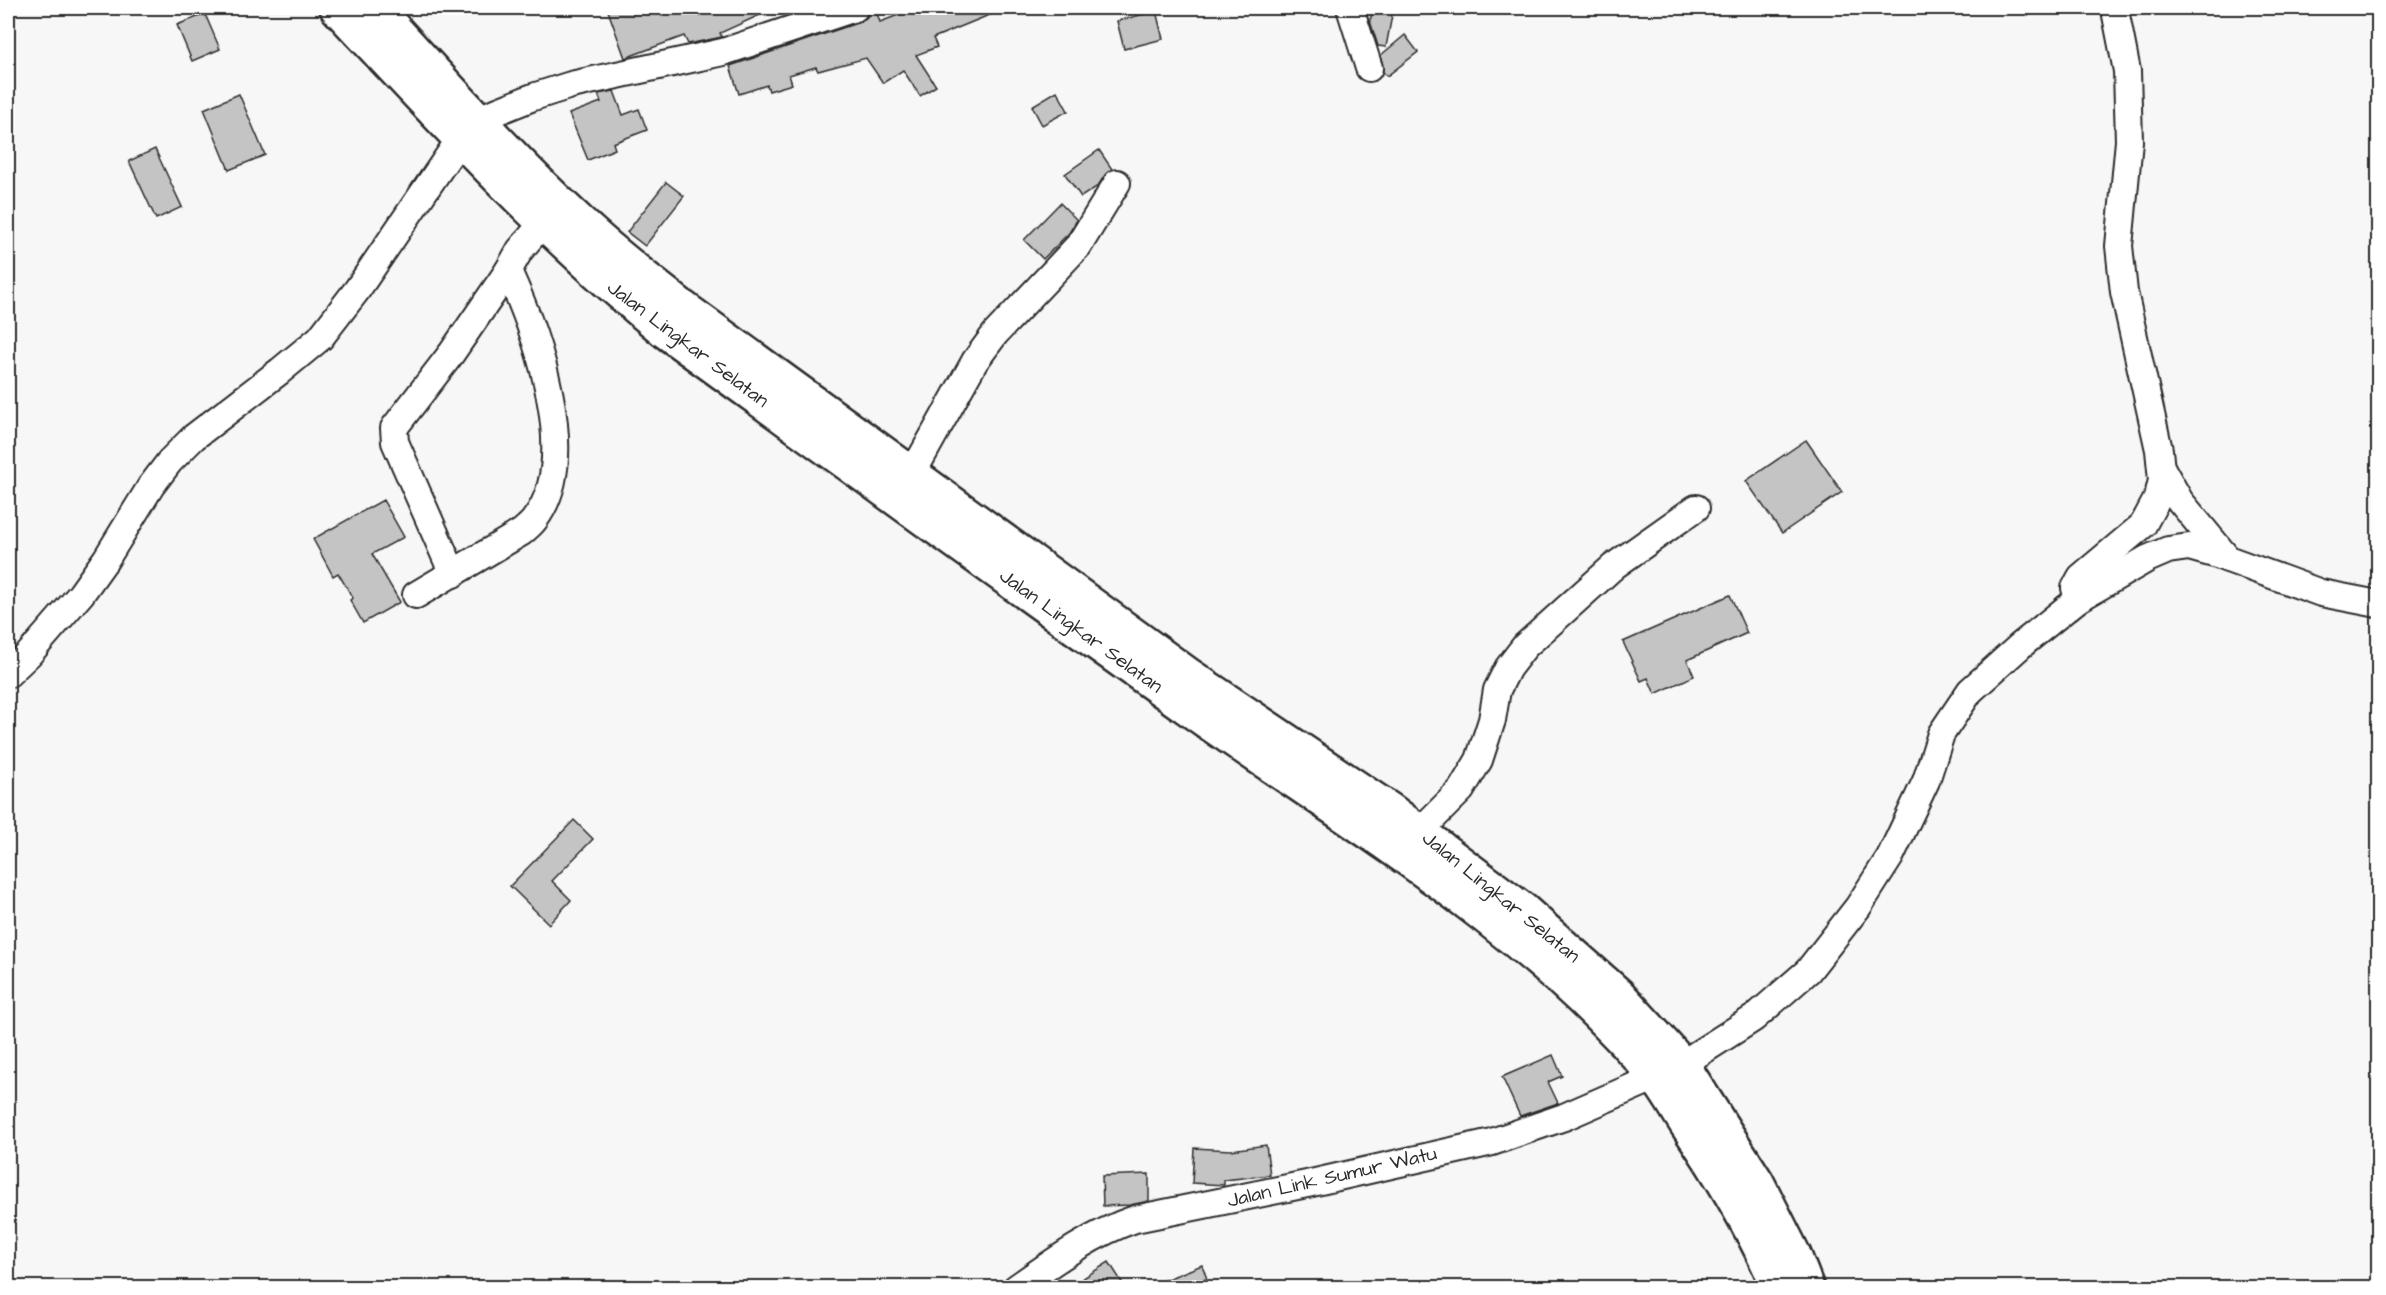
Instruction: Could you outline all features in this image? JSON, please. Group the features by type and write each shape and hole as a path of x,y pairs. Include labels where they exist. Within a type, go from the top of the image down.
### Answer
{"highway":[{"name":"Jalan Lingkar Selatan","path":"337,8 375,21 469,129 543,223 621,295 665,331 1195,713 1361,827 1504,930 1547,949 1620,996 1669,1071 1756,1182 1794,1255 1807,1287"},
{"name":"Jalan Lingkar Selatan","path":"469,129 632,268 681,306 1190,676 1390,810 1523,910 1547,949"},
{"name":"Jalan Lingkar Selatan","path":"1669,1071 1721,1178 1779,1287"}],"street":[{"path":"8,674 81,594 106,560 151,486 170,461 194,437 280,372 320,338 357,290 469,129 533,97 571,86 723,52 855,8"},
{"path":"1350,8 1369,68"},
{"path":"2078,598 2075,588 2081,577 2143,525 2158,497 2162,480 2159,450 2127,311 2119,246 2129,141 2127,71 2115,10"},
{"path":"912,474 975,361 995,334 1079,245 1117,183"},
{"path":"453,574 395,441 394,428 451,354 520,250 543,223"},
{"path":"416,595 506,542 535,519 547,497 552,478 555,439 543,362 528,316 508,271"},
{"path":"2160,467 2180,501 2229,560"},
{"path":"1419,832 1461,790 1479,760 1492,720 1497,690 1508,668 1524,646 1614,566 1696,508"},
{"name":"Jalan Link Sumur Watu","path":"1016,1287 1116,1226 1135,1219 1307,1184 1492,1142 1564,1117 1669,1071 1754,1018 1808,971 1858,907 1890,857 1926,781 1941,734 1970,691 2078,598 2127,569 2168,550 2189,547 2321,593 2379,604"}],"building":[{"path":"607,8 775,8 720,33 722,37 688,44 684,36 625,58"},
{"path":"870,8 875,8 880,22 917,8 1004,9 933,38 937,47 916,55 936,86 920,96 903,70 883,83 866,58 818,71 816,67 789,75 792,84 769,91 767,85 739,94 730,66 860,22 867,17"},
{"path":"1373,8 1393,10 1386,47 1378,46 1370,21"},
{"path":"1156,11 1163,39 1124,49 1117,21"},
{"path":"205,14 220,49 192,61 177,25"},
{"path":"1405,35 1418,52 1387,76 1383,72 1381,55"},
{"path":"614,91 623,115 639,109 647,130 613,143 615,149 588,160 569,114 601,102 598,94"},
{"path":"1057,91 1068,111 1042,125 1032,106"},
{"path":"239,94 265,155 229,170 204,109"},
{"path":"155,149 182,207 156,219 129,161"},
{"path":"1099,150 1112,169 1098,186 1081,197 1065,174"},
{"path":"666,182 684,196 645,246 627,232"},
{"path":"1060,203 1077,220 1069,233 1043,259 1024,240"},
{"path":"1806,440 1842,492 1782,533 1746,481"},
{"path":"383,500 404,537 372,554 400,602 363,623 350,600 353,598 338,573 333,576 313,539"},
{"path":"1730,595 1747,633 1687,660 1694,676 1655,694 1648,678 1641,681 1623,642"},
{"path":"574,820 593,839 552,881 571,900 549,924 510,886"},
{"path":"1553,1055 1562,1076 1548,1082 1558,1103 1520,1116 1502,1077"},
{"path":"1266,1145 1270,1175 1224,1180 1224,1185 1192,1183 1194,1148 1231,1150"},
{"path":"1149,1174 1149,1201 1130,1205 1103,1206 1102,1176"},
{"path":"1109,1262 1125,1287 1069,1287"},
{"path":"1202,1265 1207,1279 1185,1287 1147,1287"}]}
